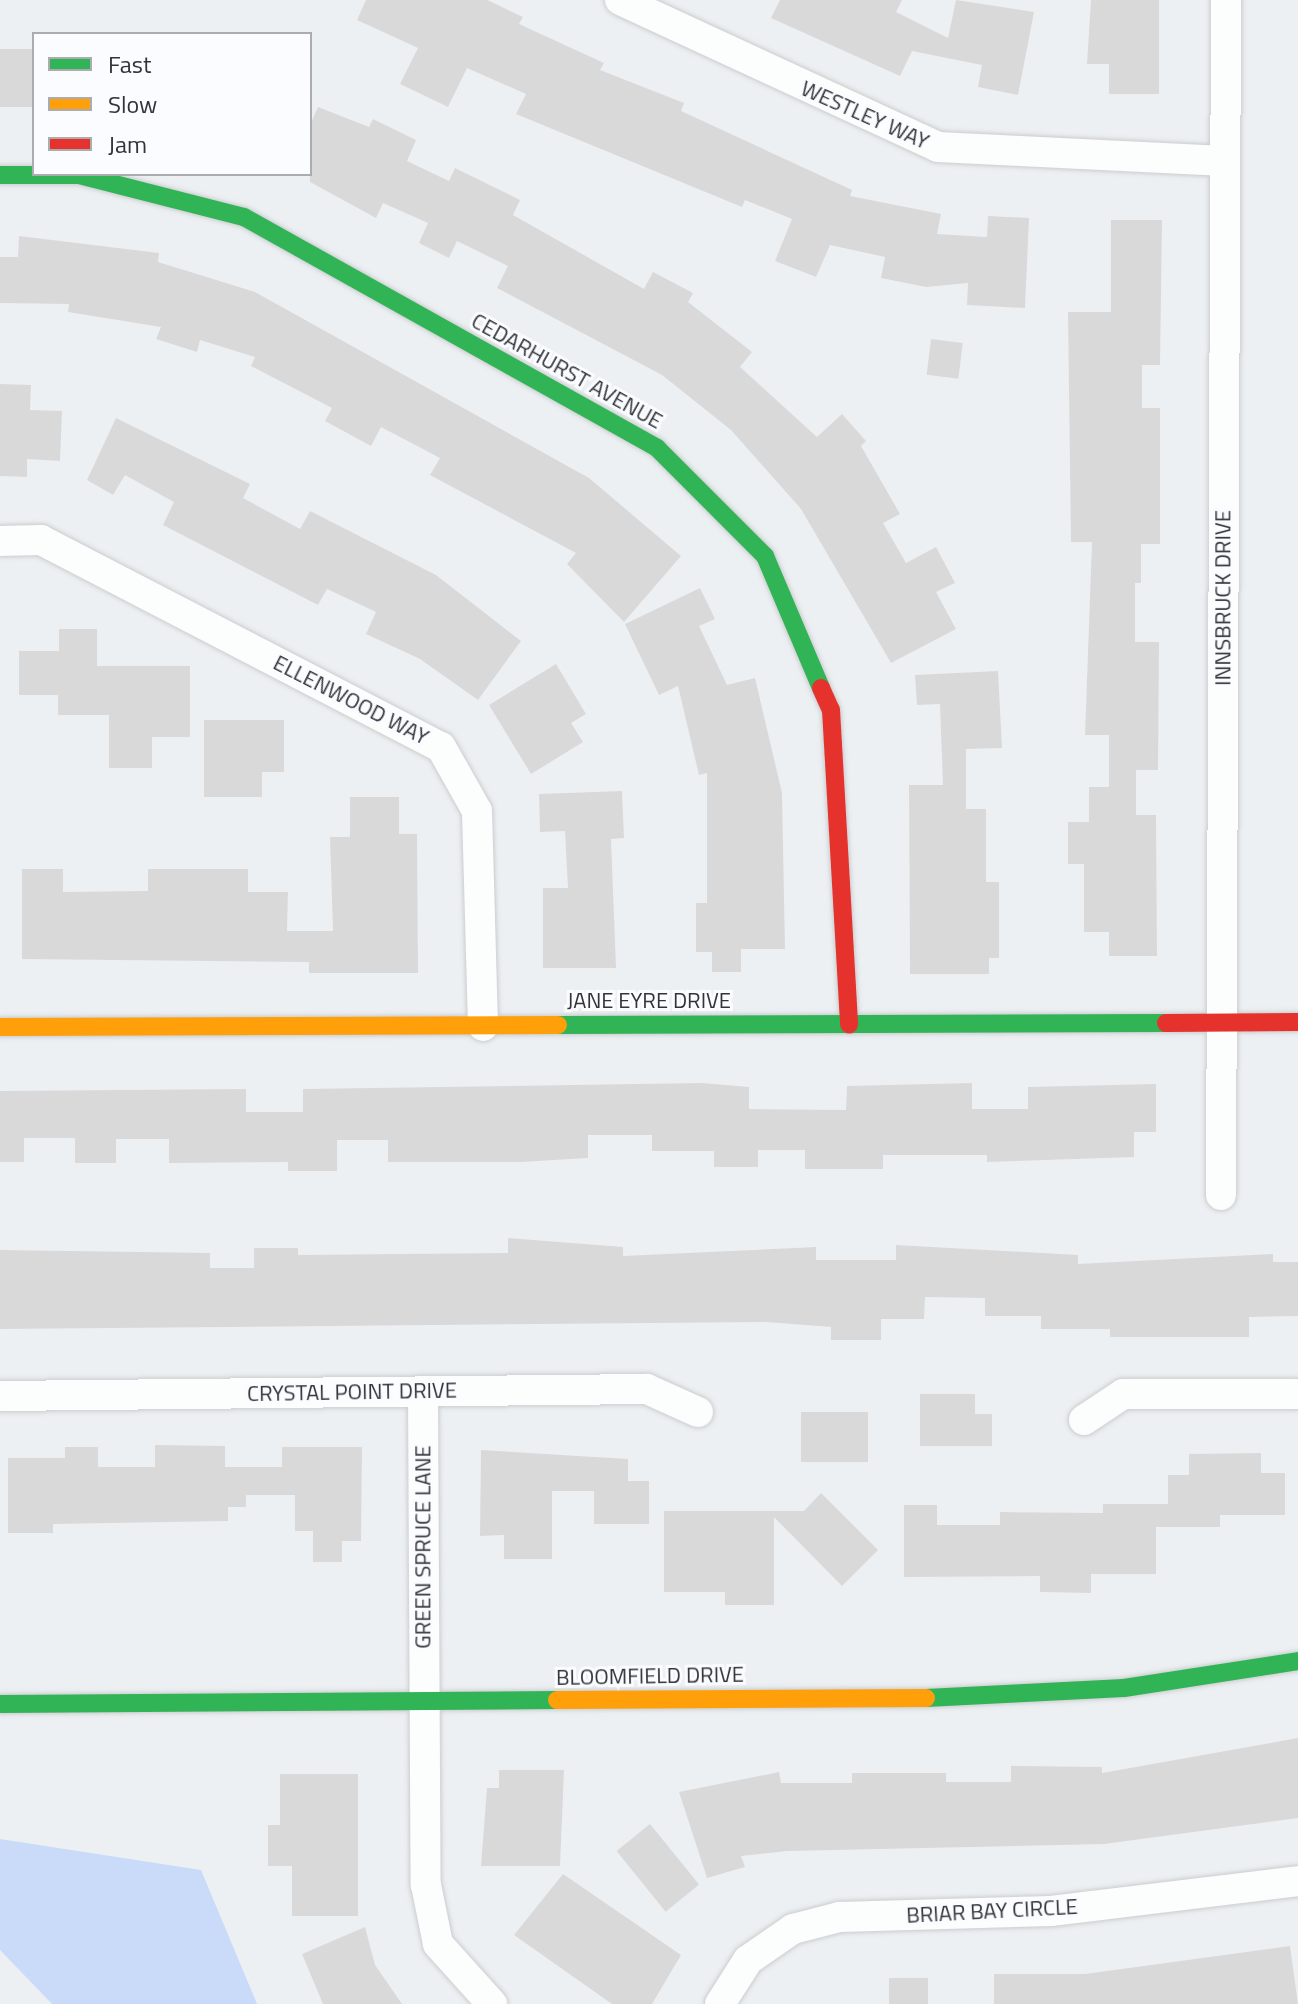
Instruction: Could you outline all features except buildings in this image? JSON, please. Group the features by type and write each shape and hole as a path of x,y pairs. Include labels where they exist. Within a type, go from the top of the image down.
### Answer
{"street":[{"name":"WESTLEY WAY","path":"620,0 938,147 1225,161"},
{"name":"INNSBRUCK DRIVE","path":"1221,1195 1226,0"},
{"name":"CEDARHURST AVENUE","path":"0,175 32,175"},
{"name":"CEDARHURST AVENUE","path":"83,176 244,217 657,448 765,556 831,710 849,1024"},
{"name":"ELLENWOOD WAY","path":"0,541 41,540 441,747 477,811 483,1026"},
{"name":"JANE EYRE DRIVE","path":"0,1027 1298,1022"},
{"name":"CRYSTAL POINT DRIVE","path":"0,1396 647,1389 698,1412"},
{"name":"GREEN SPRUCE LANE","path":"423,1391 423,1702"},
{"path":"1084,1420 1123,1394 1298,1394"},
{"name":"BLOOMFIELD DRIVE","path":"0,1704 1003,1697 1124,1688 1298,1661"},
{"path":"423,1702 426,1885 438,1944 492,2004"},
{"name":"BRIAR BAY CIRCLE","path":"720,2004 748,1960 793,1929 839,1917 1051,1911 1298,1881"}],"water":[{"path":"0,1839 201,1870 257,2004 52,2004 0,1950"}],"traffic: fast":[{"path":"0,175 32,175"},
{"path":"83,176 244,217 657,448 765,556 821,688"},
{"path":"558,1025 1166,1023"},
{"path":"926,1698 1124,1688 1298,1661"},
{"path":"0,1704 557,1700"}],"traffic: slow":[{"path":"0,1027 558,1025"},
{"path":"557,1700 926,1698"}],"traffic: jam":[{"path":"821,688 831,710 849,1024"},
{"path":"1166,1023 1298,1022"}]}
